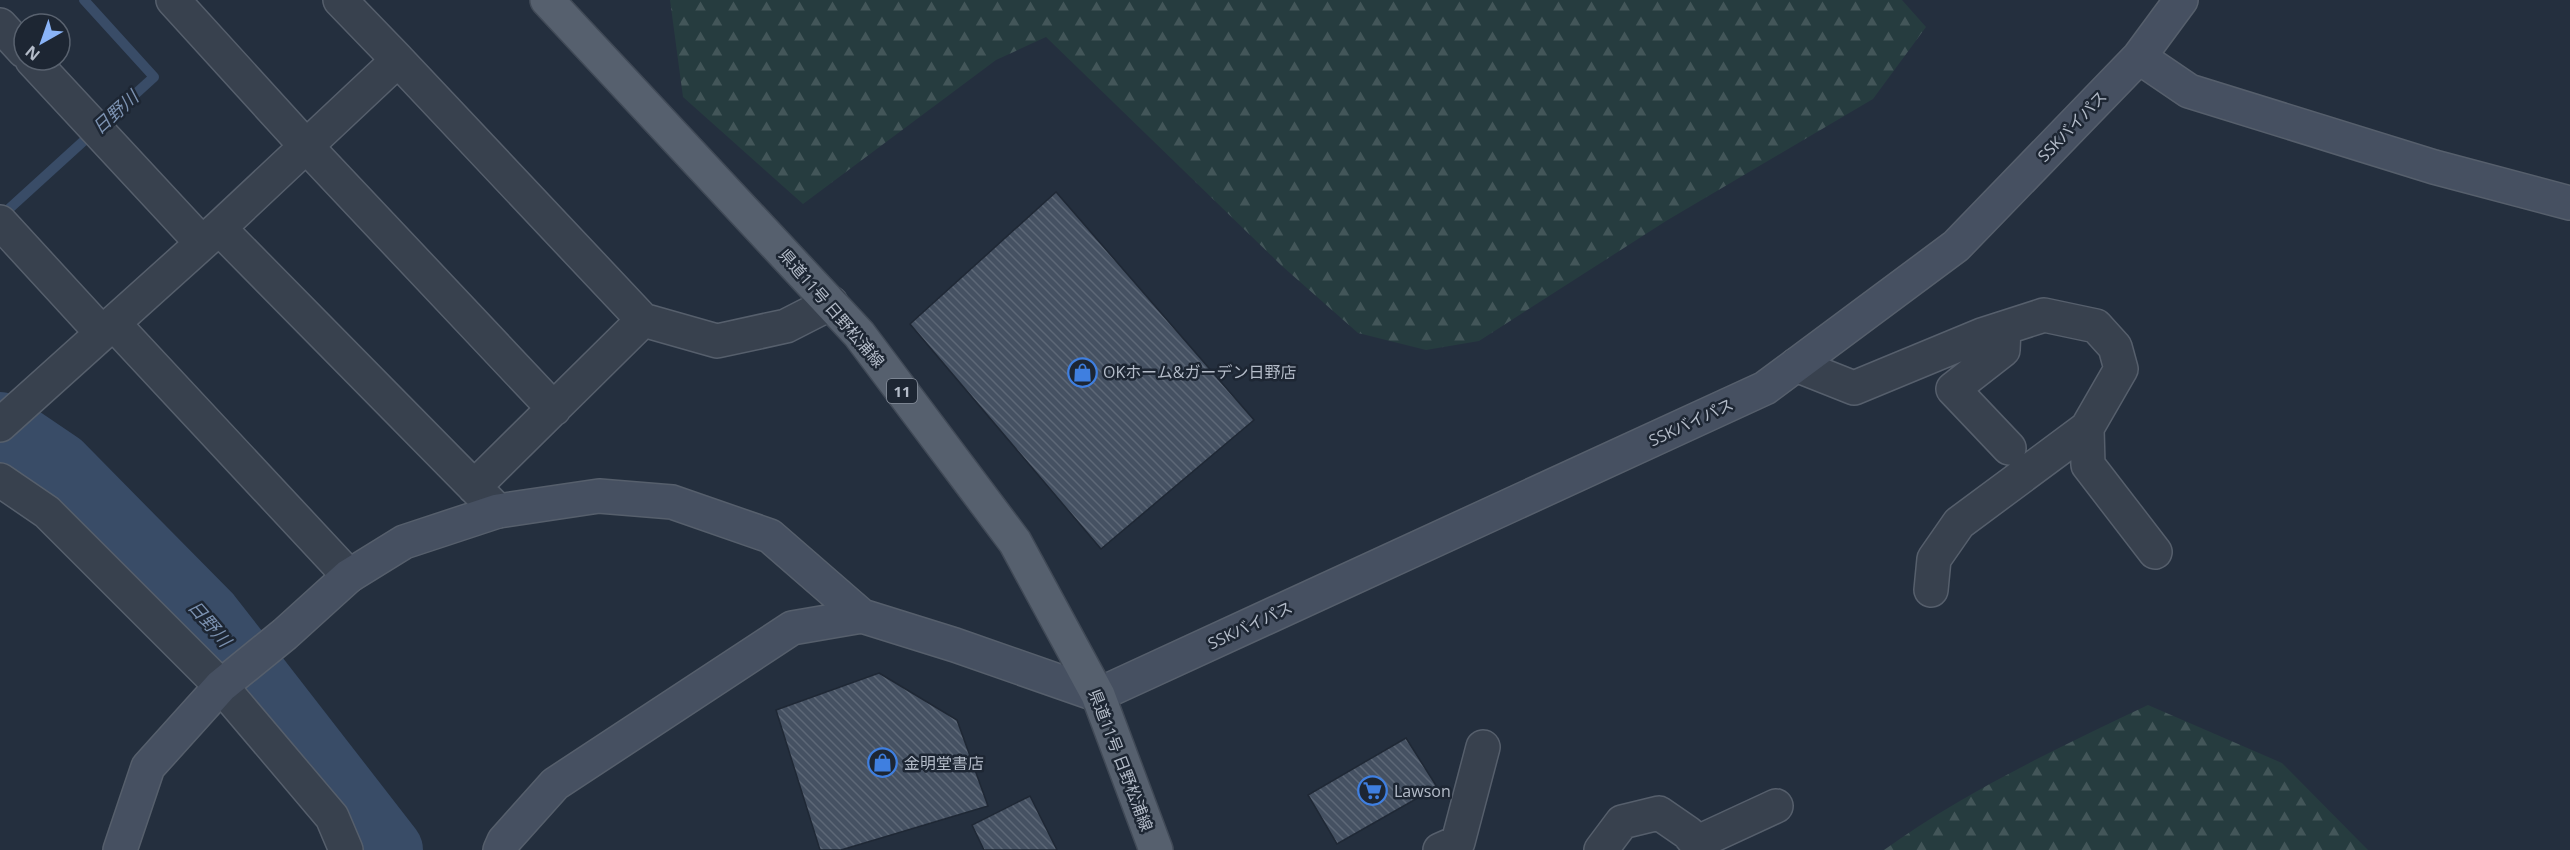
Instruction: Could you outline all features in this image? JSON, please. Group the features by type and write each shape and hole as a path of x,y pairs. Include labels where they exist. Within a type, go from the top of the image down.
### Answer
{"main road":[{"name":"県道11号 日野松浦線","path":"547,0 859,334 1016,542 1098,695 1156,850"}],"street":[{"path":"174,0 306,146 554,409"},
{"path":"340,0 643,320 717,341 786,326 831,303"},
{"name":"SSKバイパス","path":"1098,695 1765,388 1956,246 2139,57 2181,0"},
{"path":"0,26 12,38"},
{"path":"2139,57 2189,91 2434,166 2570,203"},
{"path":"0,425 211,236 398,60"},
{"path":"44,72 211,236 498,511"},
{"path":"0,222 108,328 349,576"},
{"path":"1796,365 1854,388 2004,328 2044,315 2096,326 2115,346 2121,369 2087,428 1959,523 1934,559 1931,590"},
{"path":"474,487 643,320"},
{"path":"2004,328 2003,350 1953,389 2009,448"},
{"path":"2087,428 2088,465 2155,552"},
{"path":"0,480 47,512 221,686 332,817 346,850"},
{"path":"120,850 148,767 221,686 285,634 349,576 404,542 498,511 599,496 672,502 770,536 862,616 956,645 1098,695"},
{"path":"500,850 504,841 555,784 792,628 862,616"},
{"path":"1454,847 1483,747"},
{"path":"1600,850 1622,822 1659,813 1688,833 1699,847 1776,806"}],"green space":[{"path":"670,0 1902,0 1926,27 1873,99 1666,221 1479,341 1426,350 1358,333 1282,266 1046,37 996,60 803,204 683,97"},
{"path":"2148,705 2282,763 2368,850 1884,850 1947,808 2047,754"}],"building":[{"name":"OKホーム&ガーデン日野店","path":"1056,192 1254,420 1101,549 910,324"},
{"name":"金明堂書店","path":"879,673 957,720 988,806 841,850 820,850 776,710"},
{"name":"Lawson","path":"1406,738 1437,787 1337,844 1308,795"},
{"path":"1030,796 1057,850 984,850 972,825"}],"waterway":[{"name":"日野川","path":"0,217 154,77 84,0"},
{"name":"日野川","path":"0,426 59,466 208,617 389,850"}],"place":[{"name":"OKホーム&ガーデン日野店","path":"1082,372"},
{"name":"金明堂書店","path":"883,763"},
{"name":"Lawson","path":"1373,791"}]}
